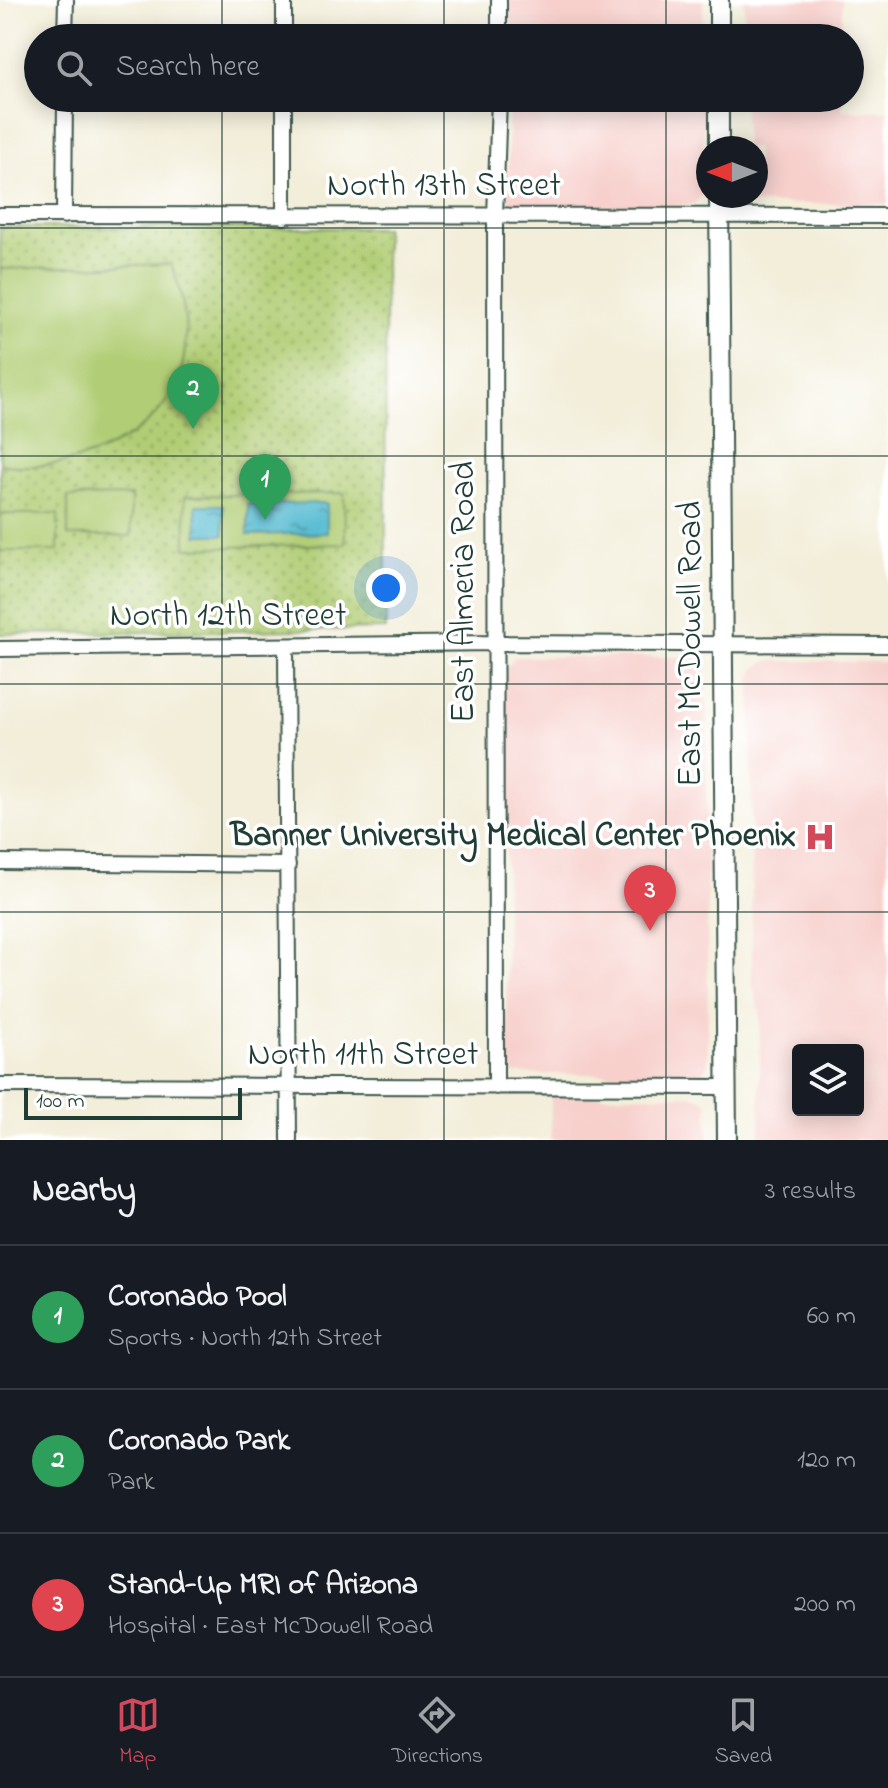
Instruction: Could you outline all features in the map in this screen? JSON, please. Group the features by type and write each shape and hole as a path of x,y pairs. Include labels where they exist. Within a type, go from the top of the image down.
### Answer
{"main road":[{"path":"719,0 719,24"},
{"path":"719,112 719,136"},
{"name":"East McDowell Road","path":"719,208 727,1140"}],"street":[{"path":"65,24 66,0"},
{"path":"284,0 284,24"},
{"path":"499,0 499,24"},
{"path":"64,216 65,112"},
{"path":"284,112 284,217"},
{"name":"East Almeria Road","path":"496,1087 495,217 499,112"},
{"name":"North 13th Street","path":"0,215 888,216"},
{"name":"North 12th Street","path":"0,649 286,648 495,643 888,645"},
{"path":"286,648 289,1140"},
{"path":"0,862 288,865"},
{"name":"North 11th Street","path":"0,1085 727,1087"}],"shaded area":[{"path":"510,0 703,0 703,24 510,24"},
{"path":"744,0 842,0 842,24 744,24"},
{"path":"888,111 888,204 768,204 768,136 745,136 744,112"},
{"path":"509,112 703,112 703,136 696,136 696,202 693,205 515,208 508,200"},
{"path":"515,657 687,657 703,668 706,677 708,1063 702,1074 515,1074 507,1069 505,670"},
{"name":"Banner University Medical Center Phoenix","path":"768,661 888,662 888,1140 760,1140 760,1012 752,984 751,680 756,668"},
{"path":"691,1095 707,1101 709,1140 551,1140 551,1096"}],"green space":[{"path":"0,227 385,228 386,629 0,634"},
{"path":"171,264 184,314 184,354 172,392 156,414 109,447 82,458 54,464 0,464 0,269"},
{"path":"344,493 345,544 186,548 185,496"},
{"path":"131,496 131,536 68,536 68,497"},
{"path":"0,514 58,514 58,551 0,551"}],"water":[{"path":"327,503 327,533 248,535 248,504"},
{"path":"196,505 223,505 224,535 197,535"}],"place":[{"name":"Coronado Park","path":"193,429"},
{"name":"Coronado Pool","path":"265,520"},
{"name":"Banner University Medical Center Phoenix","path":"820,837"},
{"name":"Stand-Up MRI of Arizona","path":"650,931"}]}
